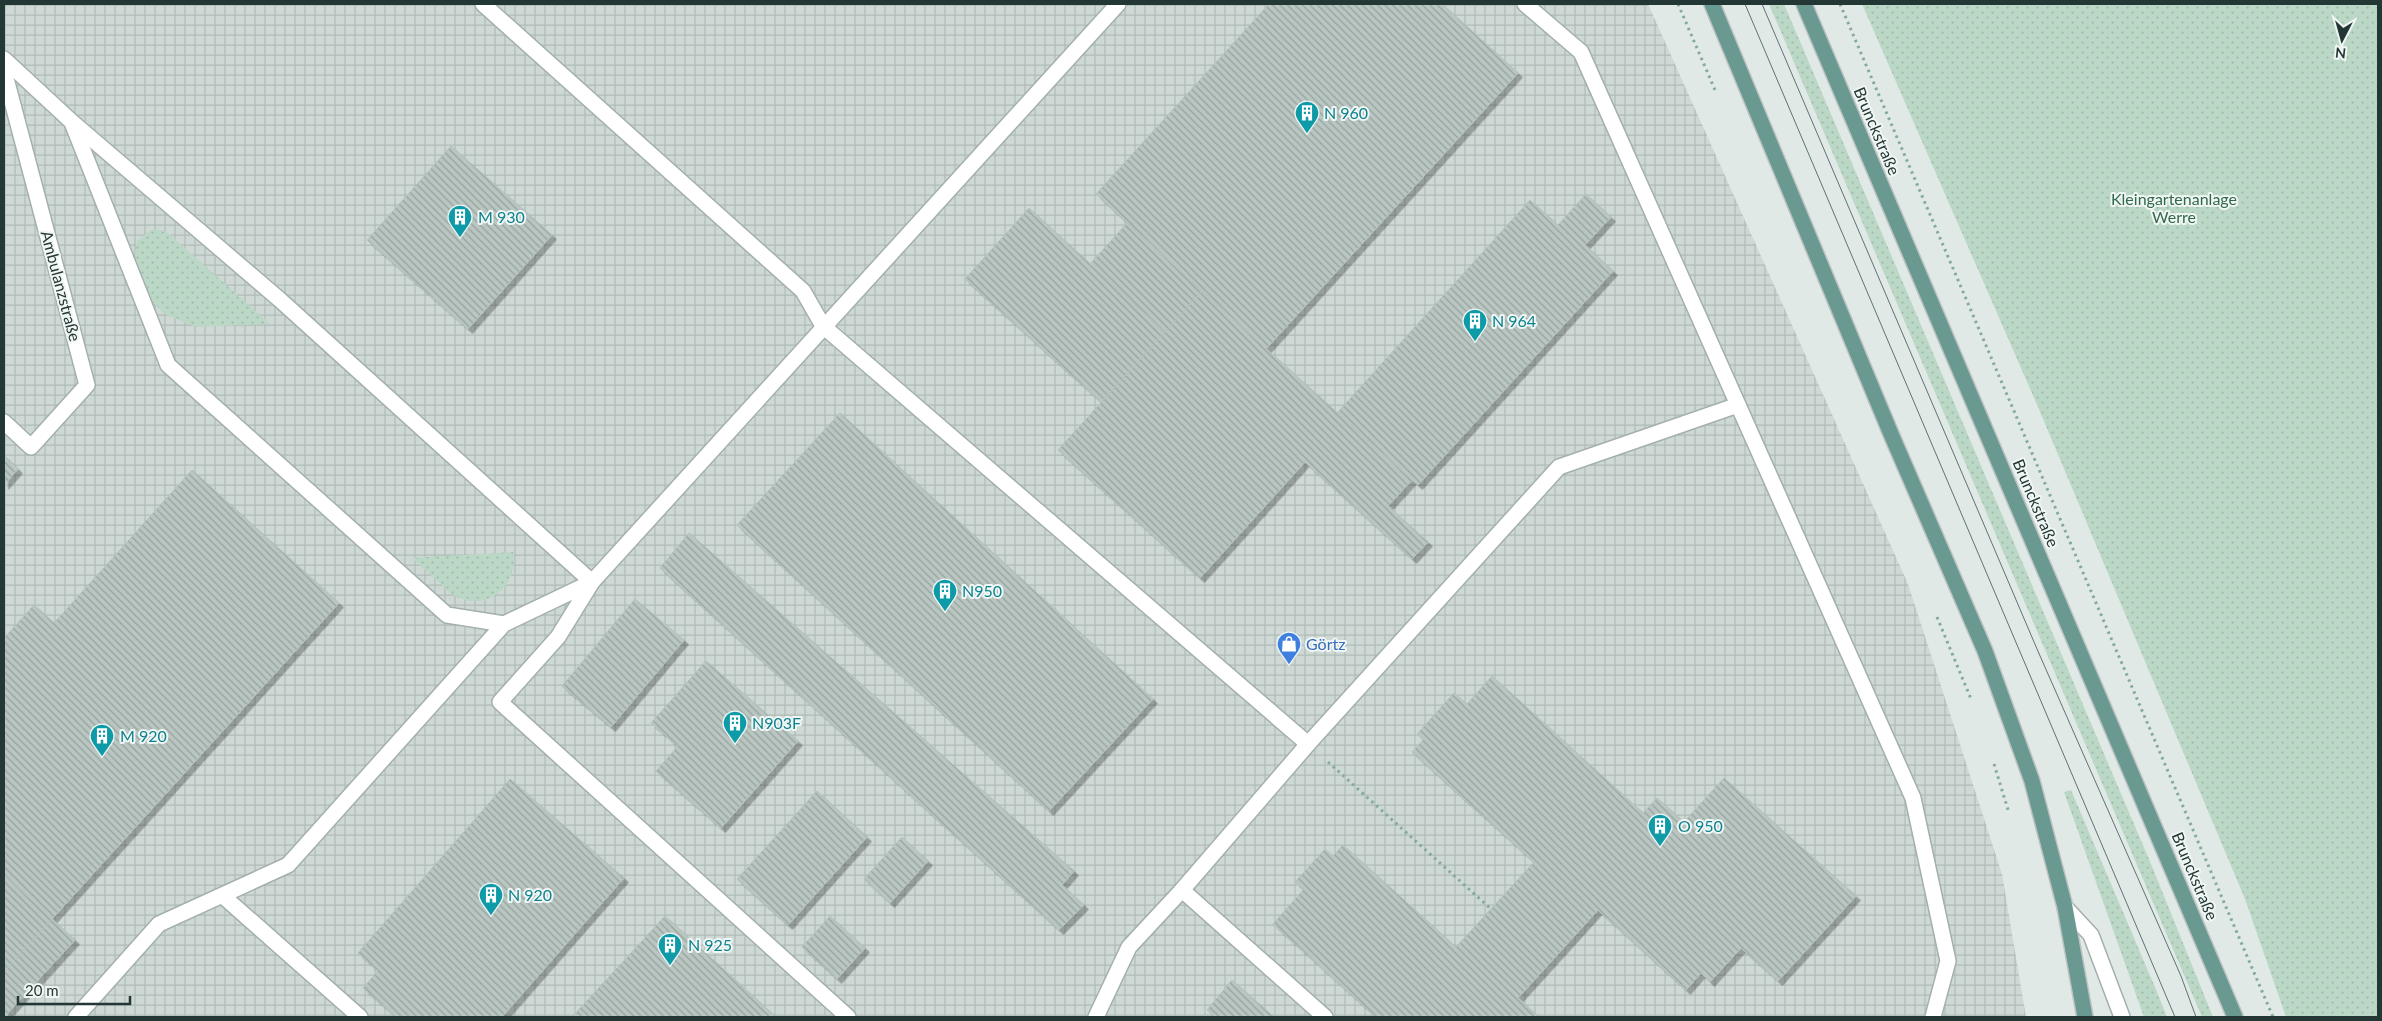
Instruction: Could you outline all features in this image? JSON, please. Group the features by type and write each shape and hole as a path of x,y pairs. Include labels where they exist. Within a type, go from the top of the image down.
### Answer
{"main road":[{"path":"1712,4 1891,434 1985,651 2032,781 2066,907 2084,1017"},
{"name":"Brunckstraße","path":"1804,4 2235,1017"}],"street":[{"path":"483,4 803,291 823,326 1308,744"},
{"path":"848,1017 500,702 558,637 592,582 1118,4"},
{"path":"1525,4 1581,52 1913,798 1948,962 1933,1017"},
{"path":"4,58 72,122 279,300 592,582"},
{"name":"Ambulanzstraße","path":"4,71 87,386 32,447 4,422"},
{"path":"72,122 168,365 447,615 504,624"},
{"path":"1096,1017 1129,947 1182,890 1308,744 1559,467 1738,405"},
{"path":"76,1017 159,924 288,865 504,624 592,582"},
{"path":"1182,890 1325,1017"},
{"path":"223,896 360,1017"},
{"path":"2066,907 2091,935 2122,1017"}],"path":[{"path":"1678,4 1717,95"},
{"path":"1840,4 2272,1017"},
{"path":"1937,615 1974,706"},
{"path":"1308,744 1490,909"},
{"path":"1993,761 2010,814"}],"shaded area":[{"path":"4,4 1648,4 1908,584 2002,874 2026,1017 4,1017"}],"green space":[{"path":"1769,4 1784,4 2151,864 2213,1017 2202,1017"},
{"name":"Kleingartenanlage Werre","path":"1862,4 2378,4 2378,1017 2286,1017 2245,899 2038,407"},
{"path":"151,230 161,230 169,234 270,324 197,327 166,315 148,298 135,255 137,241"},
{"path":"513,552 511,576 505,586 497,594 487,599 476,601 465,600 453,595 412,558"},
{"path":"2071,790 2167,1017 2144,1017 2064,792"}],"building":[{"name":"N 960","path":"1269,4 1442,4 1518,73 1266,349 1096,194"},
{"name":"M 930","path":"451,146 552,235 468,329 367,240"},
{"name":"N 964","path":"1586,194 1611,217 1585,245 1613,271 1418,485 1337,413 1530,200 1558,225"},
{"path":"1029,208 1165,332 1101,402 965,279"},
{"path":"1127,223 1202,291 1165,332 1090,264"},
{"path":"1202,291 1412,480 1388,506 1428,542 1412,559 1305,462 1200,578 1058,450"},
{"name":"N950","path":"840,413 1153,699 1049,811 737,525"},
{"path":"4,455 18,469 4,485"},
{"name":"M 920","path":"192,470 339,603 52,919 4,875 4,638 34,605 54,623"},
{"path":"689,533 1074,871 1062,885 1084,905 1059,930 660,568"},
{"path":"635,599 684,640 611,727 562,686"},
{"name":"N903F","path":"706,661 798,741 721,828 656,771 678,746 651,723"},
{"name":"O 950","path":"1492,676 1643,813 1657,798 1684,822 1724,778 1856,896 1778,981 1741,948 1710,982 1701,973 1686,990 1598,910 1518,998 1539,1017 1376,1017 1273,924 1304,889 1295,882 1325,849 1333,856 1343,845 1456,947 1534,862 1412,752 1423,740 1417,734 1454,693 1467,704"},
{"name":"N 920","path":"510,779 624,878 502,1017 396,1017 363,988 378,971 358,953"},
{"path":"817,791 867,837 788,925 737,879"},
{"path":"902,837 928,861 890,903 864,879"},
{"path":"4,875 52,919 4,972"},
{"name":"N 925","path":"665,916 776,1017 572,1017"},
{"path":"830,916 865,948 837,979 802,947"},
{"path":"52,919 75,940 4,1017 4,972"},
{"path":"1232,980 1274,1017 1215,1017 1207,1010"}],"tram line":[{"path":"1745,4 2175,1017"},
{"path":"1762,4 2037,649 2181,976 2196,1017"}],"place":[{"name":"N 960","path":"1307,134"},
{"name":"M 930","path":"460,238"},
{"name":"N 964","path":"1475,342"},
{"name":"N950","path":"945,612"},
{"name":"Görtz","path":"1289,665"},
{"name":"N903F","path":"735,744"},
{"name":"M 920","path":"102,757"},
{"name":"O 950","path":"1660,847"},
{"name":"N 920","path":"491,916"},
{"name":"N 925","path":"670,966"}]}
